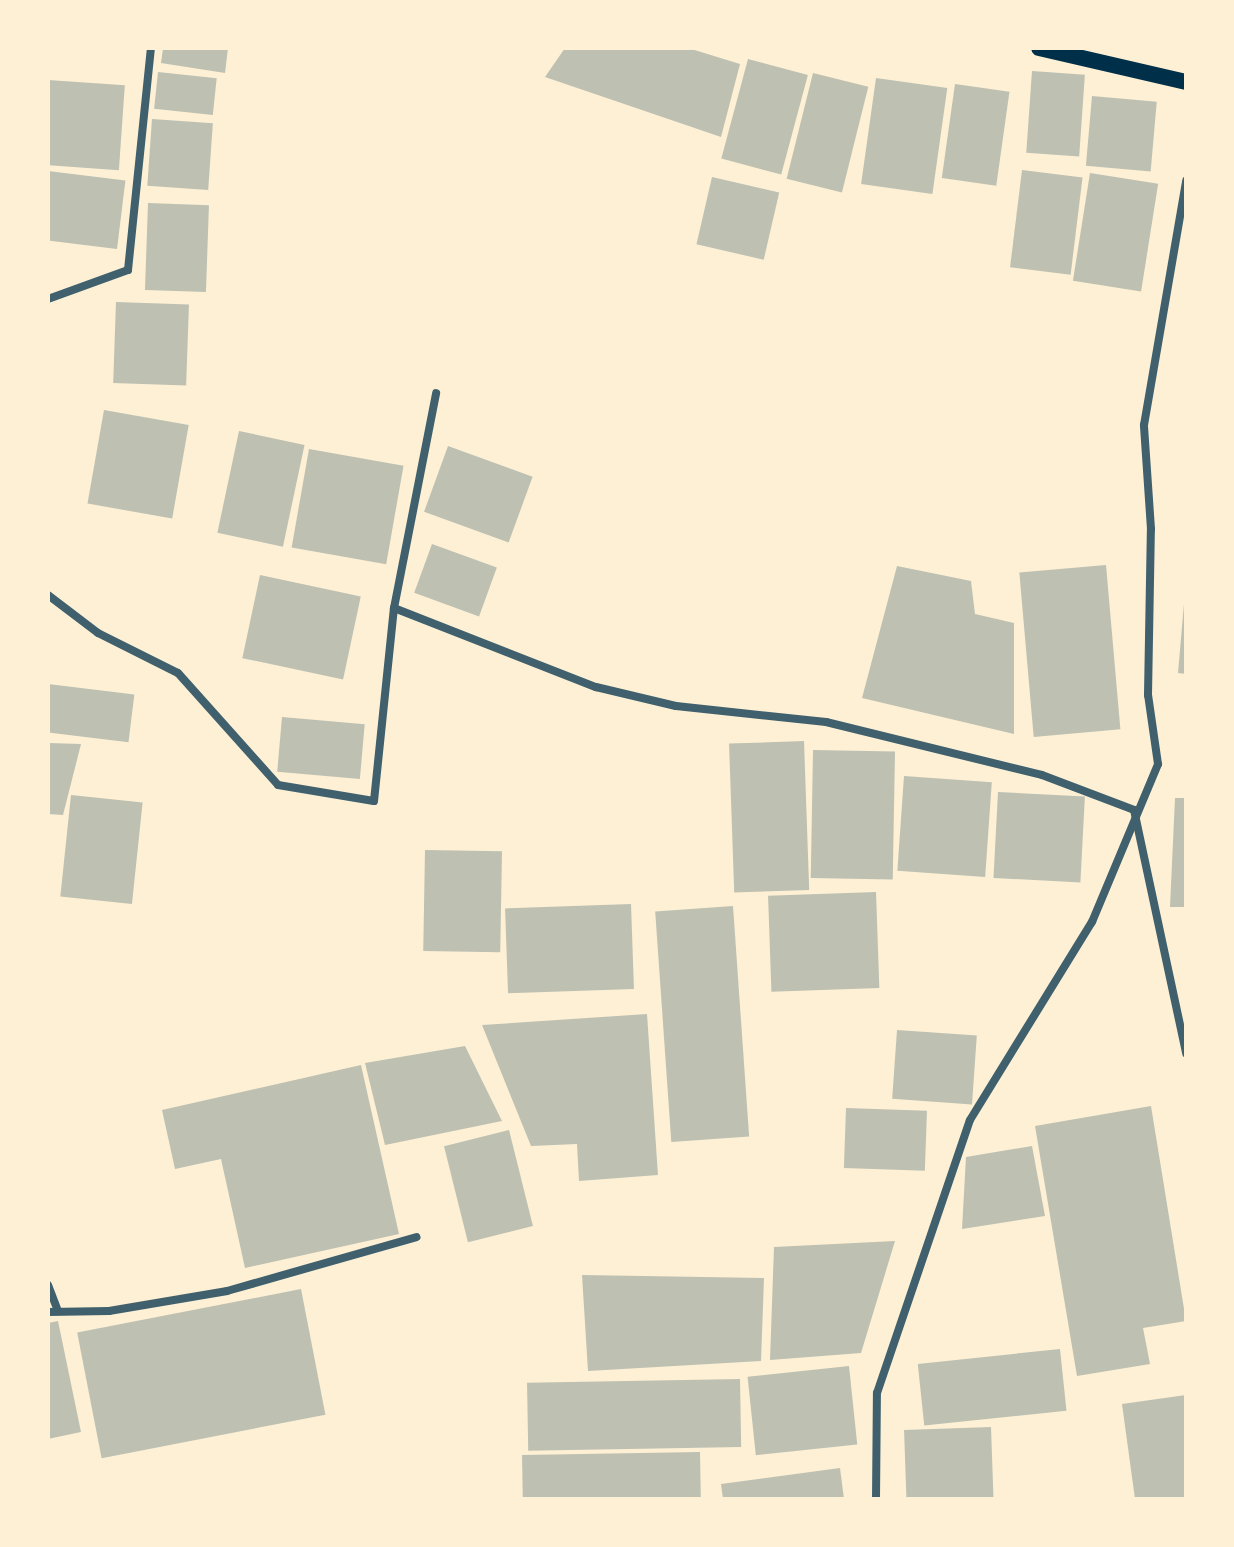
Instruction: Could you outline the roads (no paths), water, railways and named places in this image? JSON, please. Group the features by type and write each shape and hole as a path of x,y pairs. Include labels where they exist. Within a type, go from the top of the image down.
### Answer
{"main road":[{"path":"1039,48 1186,82"}],"street":[{"path":"48,299 128,270 151,48"},
{"path":"876,1499 877,1393 970,1120 1092,922 1134,810 1158,764 1148,695 1151,529 1144,425 1186,181"},
{"path":"48,595 98,633 178,673 278,785 374,801 394,608 436,393"},
{"path":"394,608 596,687 676,706 826,722 1042,775 1134,810"},
{"path":"1134,810 1186,1053"},
{"path":"48,1285 53,1312 227,1291 416,1237"}]}
